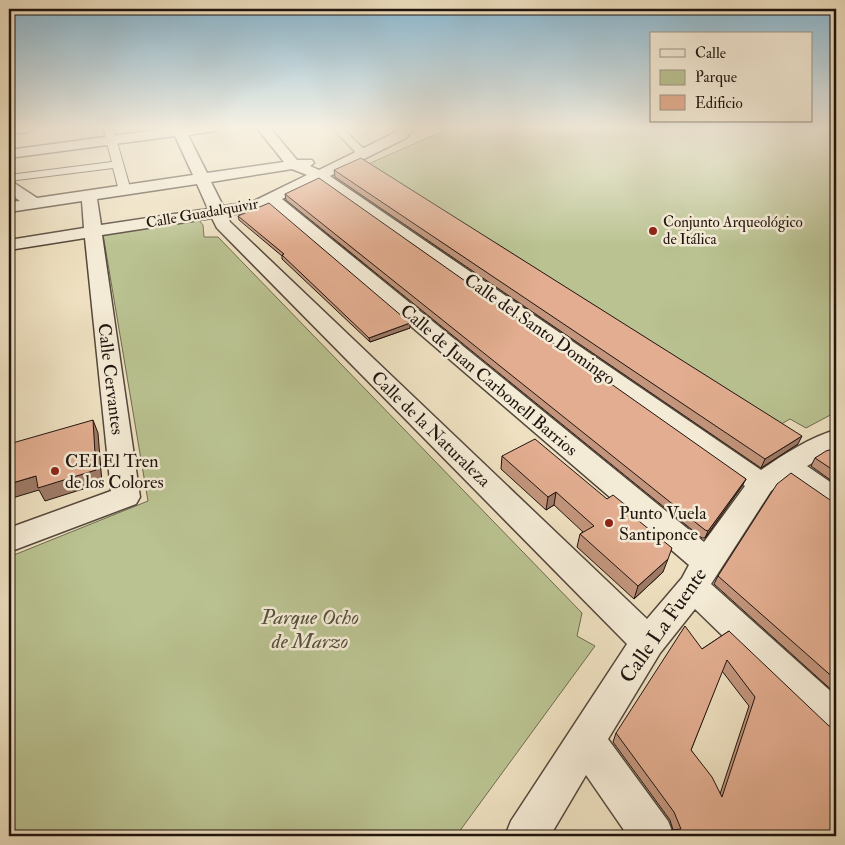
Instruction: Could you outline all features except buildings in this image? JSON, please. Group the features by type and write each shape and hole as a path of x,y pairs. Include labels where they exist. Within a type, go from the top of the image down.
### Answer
{"street":[{"path":"9,178 91,167"},
{"path":"119,167 125,191"},
{"name":"Calle de la Naturaleza","path":"197,167 223,224 228,230 648,642"},
{"path":"9,207 278,167"},
{"name":"Calle del Santo Domingo","path":"300,167 319,175 760,484"},
{"name":"Calle Guadalquivir","path":"9,245 256,206 335,167"},
{"path":"9,186 34,203"},
{"name":"Calle Cervantes","path":"9,540 126,497 89,196"},
{"name":"Calle de Juan Carbonell Barrios","path":"272,199 700,574 836,720"},
{"name":"Calle La Fuente","path":"526,836 648,642 700,574 760,484 787,465 836,439"},
{"path":"787,465 836,500"},
{"path":"585,740 653,836"}],"green space":[{"name":"Conjunto Arqueológico de Itálica","path":"370,167 836,167 836,412 806,428 790,419 778,426"},
{"name":"Parque Ocho de Marzo","path":"198,219 203,225 204,237 218,237 582,613 577,636 595,646 456,836 9,836 9,557 148,501 103,234"}],"place":[{"name":"Conjunto Arqueológico de Itálica","path":"653,231"},
{"name":"CEI El Tren de los Colores","path":"55,471"},
{"name":"Punto Vuela Santiponce","path":"609,523"}]}
